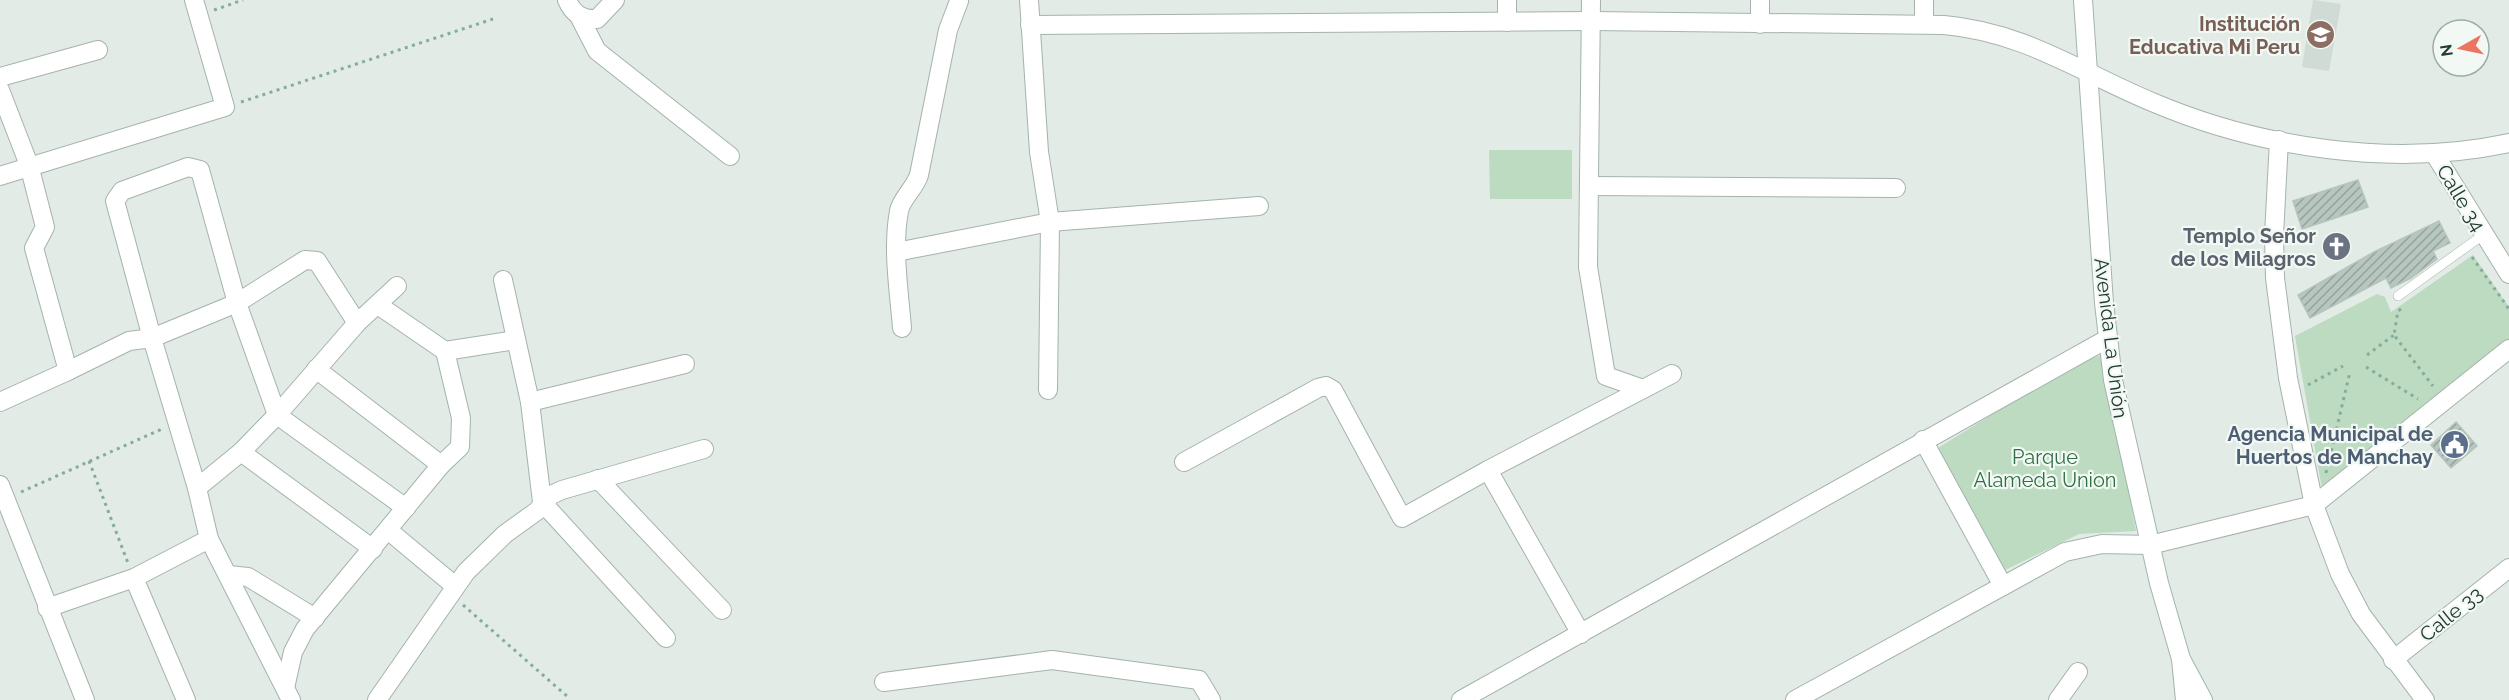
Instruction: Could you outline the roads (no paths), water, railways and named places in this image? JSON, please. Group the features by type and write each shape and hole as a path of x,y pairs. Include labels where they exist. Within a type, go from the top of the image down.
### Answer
{"street":[{"path":"567,0 579,16 597,51 730,156"},
{"path":"579,16 597,19 615,0"},
{"path":"1029,0 1039,152 1050,222 1048,390"},
{"path":"1507,0 1508,22"},
{"path":"1591,0 1588,267 1605,372 1610,379 1643,389"},
{"path":"1760,0 1760,24"},
{"path":"1924,0 1924,24"},
{"name":"Avenida La Unión","path":"2083,0 2107,339 2121,422 2150,545 2181,659 2204,700"},
{"path":"902,328 896,252 899,210 916,186 948,30 959,1"},
{"path":"0,176 28,165 225,107 196,7"},
{"path":"1030,25 1591,21 1924,24 1965,27 2021,40 2088,74 2182,114 2279,140 2356,150 2434,153 2509,143"},
{"path":"0,77 98,50"},
{"path":"0,90 28,165 45,227 34,248 68,371"},
{"path":"2279,140 2274,235 2275,278 2288,378 2314,505 2340,574 2361,614 2425,700"},
{"name":"Calle 34","path":"2434,153 2509,274"},
{"path":"288,694 209,539 197,488 152,338 115,201 122,191 188,167 200,170 237,303 277,416 406,508"},
{"path":"1589,186 1896,188"},
{"path":"896,252 1050,222 1259,206"},
{"path":"0,402 129,341 152,338 237,303 311,259 317,261 357,323"},
{"path":"503,280 530,402 542,502 666,638"},
{"path":"197,488 241,452 277,416 357,323 398,286"},
{"path":"288,694 298,640 441,465 460,447 462,433 445,351 378,304"},
{"path":"1461,700 1493,692 1581,634 1923,440 2107,339"},
{"path":"445,351 516,340"},
{"path":"1795,700 2003,586 2076,549 2102,544 2150,545 2314,505 2509,349"},
{"path":"530,402 685,364"},
{"path":"316,369 441,465"},
{"path":"1184,462 1296,399 1326,386 1334,390 1402,518 1488,470 1672,374"},
{"path":"1923,440 2003,586"},
{"path":"376,700 455,586 496,542 537,511 542,502 562,489 704,449"},
{"path":"241,452 373,549"},
{"path":"1488,470 1581,634"},
{"path":"598,479 722,610"},
{"path":"3,492 85,700"},
{"path":"388,530 455,586"},
{"path":"47,608 134,578 209,539"},
{"name":"Calle 33","path":"2393,660 2509,568"},
{"path":"228,575 248,577 315,618"},
{"path":"134,578 186,700"},
{"path":"2181,659 2185,700"},
{"path":"884,682 1052,660 1199,680 1211,700"},
{"path":"2058,700 2078,672"}],"lane":[{"path":"2398,296 2483,235"}],"place":[{"name":"Institución Educativa Mi Peru","path":"2321,35"},
{"name":"Templo Señor de los Milagros","path":"2337,247"},
{"name":"Agencia Municipal de Huertos de Manchay","path":"2454,445"}],"park label":[{"name":"Parque Alameda Union","path":"2045,468"}]}
